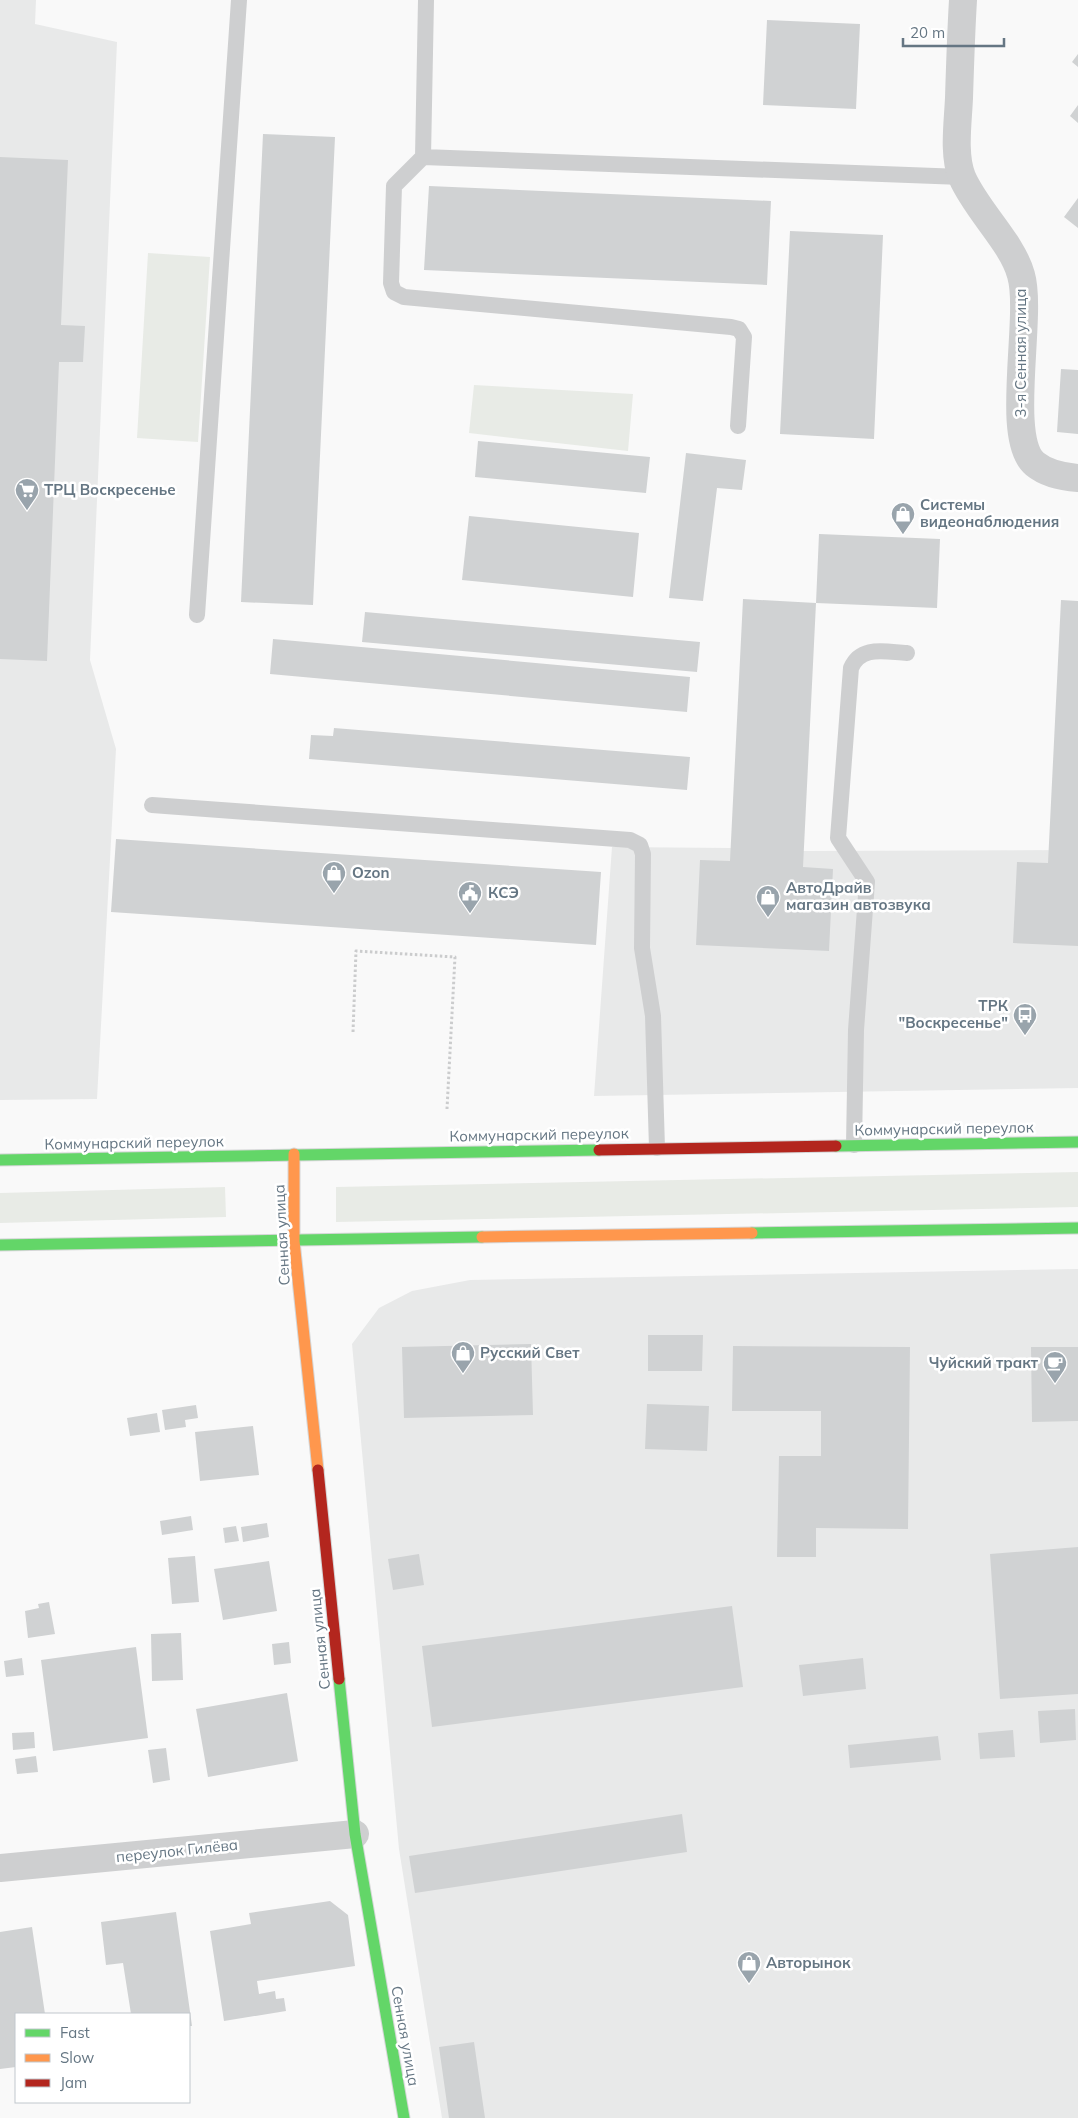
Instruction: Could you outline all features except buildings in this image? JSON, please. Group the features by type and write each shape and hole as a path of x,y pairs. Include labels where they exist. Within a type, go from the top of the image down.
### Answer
{"main road":[{"name":"Коммунарский переулок","path":"0,1160 1078,1142"},
{"name":"Сенная улица","path":"294,1154 294,1241 355,1834 404,2118"},
{"path":"0,1244 1078,1228"}],"street":[{"name":"3-я Сенная улица","path":"962,0 957,143 962,177 987,220 1008,248 1021,275 1024,306 1020,418 1024,446 1035,464 1063,477 1078,478"},
{"name":"переулок Гилёва","path":"0,1868 355,1834"}],"lane":[{"path":"197,615 239,0"},
{"path":"423,157 426,0"},
{"path":"738,426 744,337 739,329 731,326 404,296 394,292 391,283 394,186 400,177 423,157 962,177"},
{"path":"854,1145 856,1030 867,882 838,838 851,668 855,658 866,652 907,653"},
{"path":"152,804 630,840 640,845 643,854 642,948 653,1016 657,1148"}],"path":[{"path":"353,1032 356,950 454,957 447,1110"}],"shaded area":[{"path":"0,0 36,0 35,24 117,42 90,660 116,749 97,1099 0,1100"},
{"path":"148,253 210,257 198,442 137,438"},
{"path":"474,385 633,394 628,451 469,433"},
{"path":"612,847 804,851 1078,850 1078,1088 594,1096"},
{"path":"1078,1172 1078,1207 336,1222 336,1187"},
{"path":"225,1187 226,1217 0,1223 0,1193"},
{"path":"1078,1269 1078,2118 442,2118 399,1849 352,1344 379,1308 412,1291 470,1280"}],"traffic: fast":[{"path":"836,1146 1078,1142"},
{"path":"0,1160 599,1150"},
{"path":"752,1233 1078,1228"},
{"path":"0,1245 482,1237"},
{"path":"339,1679 355,1834 404,2118"}],"traffic: slow":[{"path":"294,1154 294,1241 318,1470"},
{"path":"482,1237 752,1233"}],"traffic: jam":[{"path":"599,1150 836,1146"},
{"path":"318,1470 339,1679"}],"place":[{"name":"ТРЦ Воскресенье","path":"27,511"},
{"name":"Системы видеонаблюдения","path":"903,535"},
{"name":"Ozon","path":"334,894"},
{"name":"КСЭ","path":"470,914"},
{"name":"АвтоДрайв магазин автозвука","path":"768,918"},
{"name":"ТРК \"Воскресенье\"","path":"1025,1036"},
{"name":"Русский Свет","path":"463,1374"},
{"name":"Чуйский тракт","path":"1055,1384"},
{"name":"Авторынок","path":"749,1984"}]}
